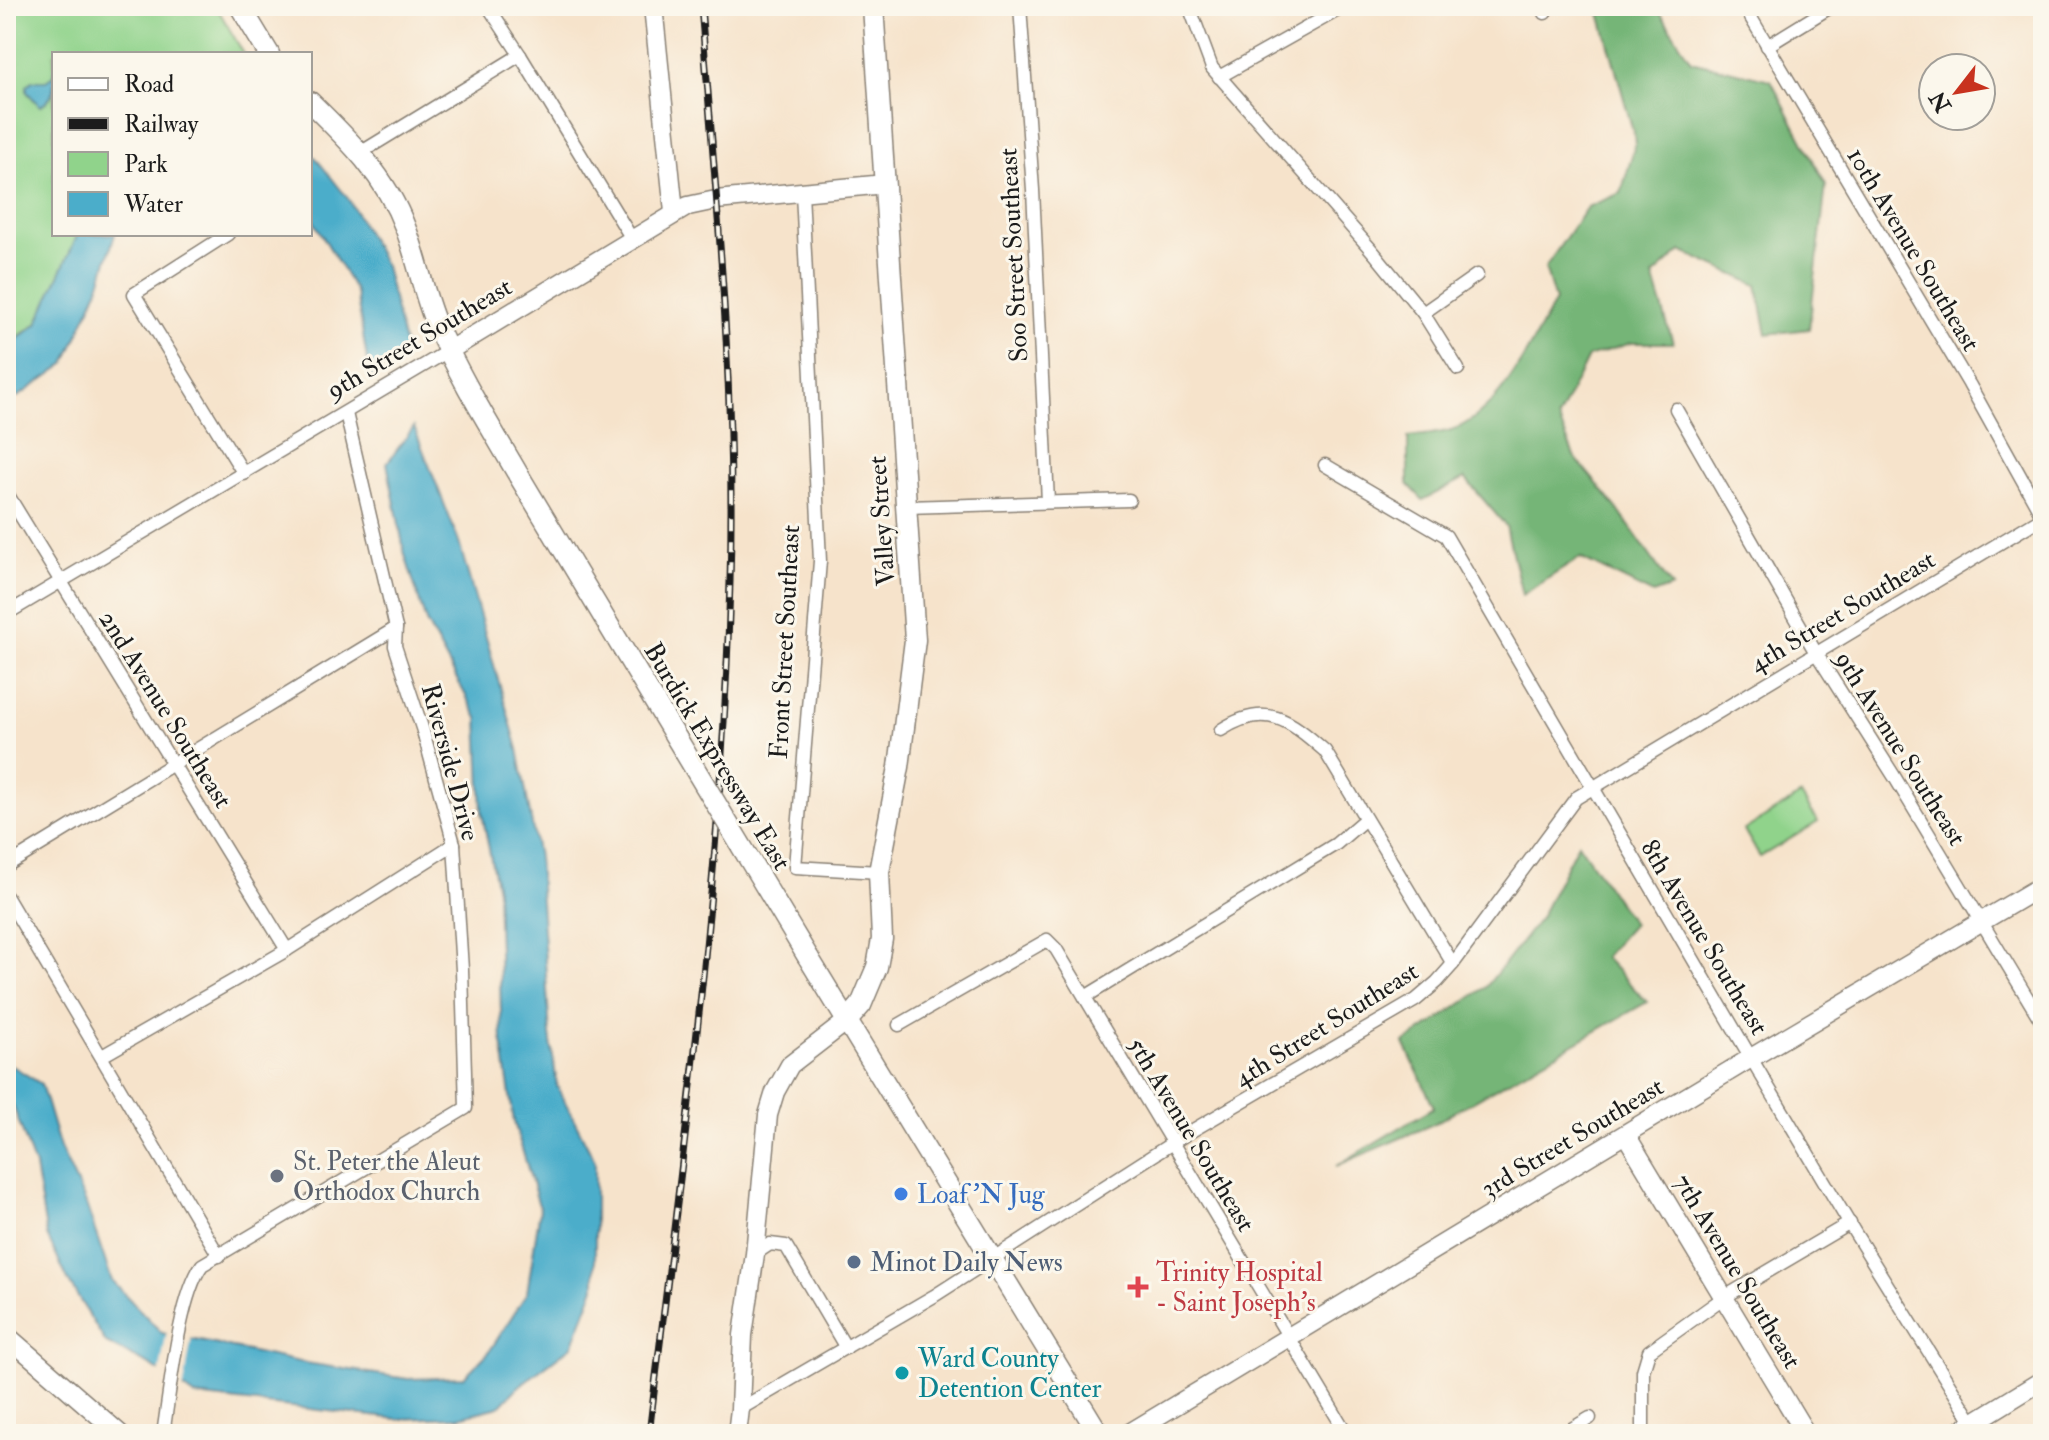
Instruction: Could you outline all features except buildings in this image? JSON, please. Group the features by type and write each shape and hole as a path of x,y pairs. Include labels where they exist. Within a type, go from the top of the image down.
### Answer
{"main road":[{"path":"240,6 268,52"},
{"name":"Valley Street","path":"847,1021 861,1005 877,967 882,939 879,872 899,767 915,640 873,6"},
{"name":"Burdick Expressway East","path":"312,104 381,178 401,217 426,301 448,351 519,476 1099,1434"}],"street":[{"path":"488,6 632,239"},
{"path":"653,6 674,212"},
{"name":"Soo Street Southeast","path":"1020,6 1033,190 1048,502"},
{"path":"1189,6 1212,68 1423,313 1458,369"},
{"name":"10th Avenue Southeast","path":"1744,6 1969,384 2043,517"},
{"path":"1767,46 1832,6"},
{"path":"1219,77 1338,10"},
{"path":"360,153 520,55"},
{"name":"9th Street Southeast","path":"6,614 346,413 674,212 706,201 885,184"},
{"name":"Front Street Southeast","path":"802,192 820,561 795,867 879,872"},
{"path":"225,236 134,294 244,474"},
{"path":"1423,313 1477,275"},
{"name":"9th Avenue Southeast","path":"1676,409 1816,653 2043,1024"},
{"name":"Riverside Drive","path":"219,1256 466,1108 454,844 423,731 395,646 396,628 346,413"},
{"name":"8th Avenue Southeast","path":"1325,465 1446,536 1751,1058 1977,1428"},
{"name":"2nd Avenue Southeast","path":"6,492 287,950"},
{"path":"907,507 1129,500"},
{"name":"4th Street Southeast","path":"740,1409 846,1348 1172,1143 1416,1000 1453,964 1576,798 2043,517"},
{"path":"6,866 396,628"},
{"path":"1221,730 1237,719 1262,714 1296,725 1325,751 1453,964"},
{"path":"1085,997 1336,844 1364,820"},
{"path":"102,1056 287,950 454,844"},
{"name":"3rd Street Southeast","path":"1128,1434 2043,885"},
{"path":"6,896 219,1256 202,1265 193,1278 184,1312 163,1434"},
{"name":"5th Avenue Southeast","path":"899,1025 1047,940 1056,949 1347,1434"},
{"path":"737,1434 743,1335 755,1254 768,1115 782,1077 799,1057 847,1021"},
{"name":"7th Avenue Southeast","path":"1626,1135 1806,1434"},
{"path":"1643,1434 1643,1371 1649,1351 1723,1298 1850,1223"},
{"path":"755,1254 770,1244 786,1246 846,1348"},
{"path":"6,1335 120,1434"},
{"path":"1955,1434 1977,1428 2043,1380"},
{"path":"1563,1434 1590,1418"}],"green space":[{"path":"6,6 216,6 243,52 52,52 52,236 87,236 37,324 6,344"},
{"path":"1598,6 1656,6 1691,61 1771,80 1826,185 1809,329 1767,334 1757,285 1681,251 1653,276 1673,343 1631,343 1588,357 1558,418 1574,456 1616,507 1672,587 1653,594 1580,558 1522,595 1506,526 1465,478 1423,500 1408,484 1408,437 1451,430 1468,422 1499,394 1525,356 1555,301 1545,268 1587,207 1621,193 1636,142"},
{"path":"1801,795 1818,822 1760,857 1744,830"},
{"path":"1578,843 1633,924 1604,957 1647,1002 1433,1124 1336,1166 1434,1107 1404,1043 1486,987 1540,918"}],"water":[{"path":"52,77 52,92 49,99 40,106 27,92 27,86 32,81 46,81"},
{"path":"312,157 349,200 385,266 405,348 370,378 356,292 312,218"},
{"path":"77,236 114,236 98,290 65,364 19,396 6,400 6,348 37,324"},
{"path":"414,427 458,539 518,749 538,857 550,1034 557,1086 595,1161 595,1287 572,1346 518,1387 499,1407 459,1417 398,1419 195,1396 150,1365 106,1343 70,1284 47,1236 35,1167 12,1103 6,1099 6,1062 41,1084 60,1148 85,1201 112,1281 162,1333 300,1362 408,1379 464,1377 489,1352 527,1293 540,1209 514,1122 502,1042 497,890 482,813 478,718 426,622 405,555 387,463"}],"pier":[{"path":"167,1330 192,1336 183,1392 159,1376"}],"railway":[{"path":"649,1434 700,1008 719,795 730,581 727,365 701,6"}],"place":[{"name":"St. Peter the Aleut Orthodox Church","path":"277,1176"},
{"name":"Loaf 'N Jug","path":"901,1194"},
{"name":"Minot Daily News","path":"854,1262"},
{"name":"Trinity Hospital - Saint Joseph's","path":"1138,1287"},
{"name":"Ward County Detention Center","path":"902,1373"}]}
